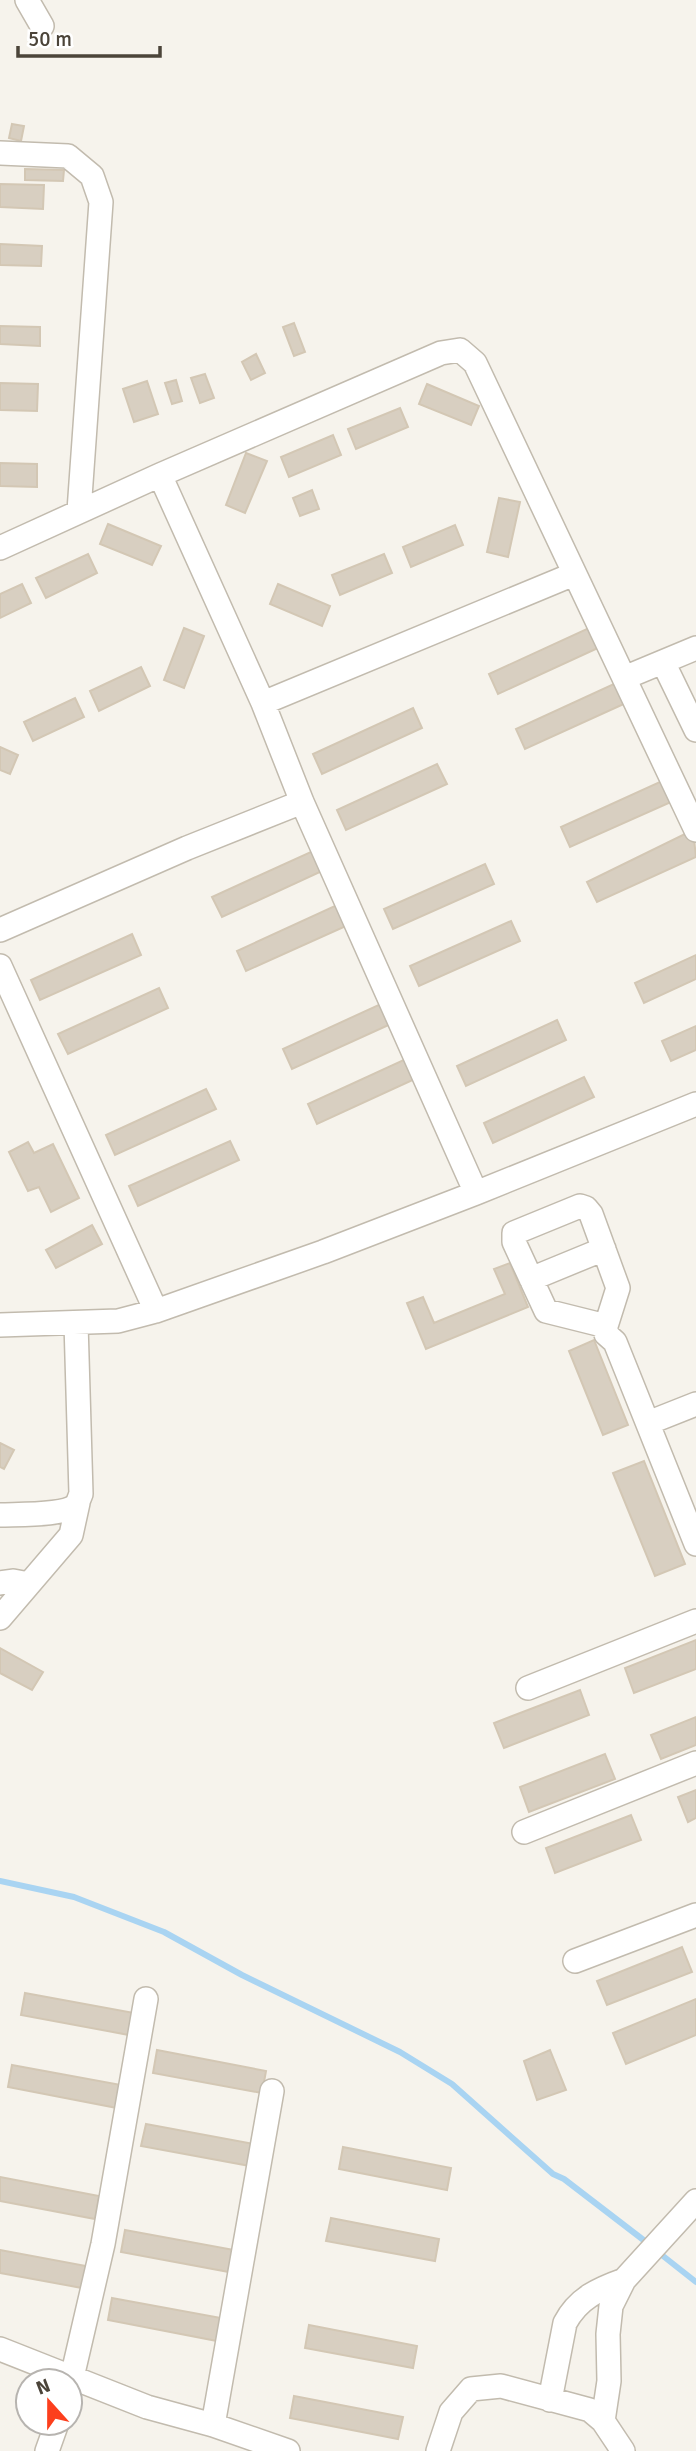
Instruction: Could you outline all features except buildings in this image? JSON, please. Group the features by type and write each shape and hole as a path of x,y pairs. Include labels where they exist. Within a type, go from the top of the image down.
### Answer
{"street":[{"path":"27,0 42,26"},
{"path":"0,153 68,156 92,176 101,202 79,511"},
{"path":"0,548 160,475 442,353 460,350 475,363 696,830"},
{"path":"160,475 264,703 303,802 476,1194"},
{"path":"264,703 574,574"},
{"path":"624,678 696,648"},
{"path":"663,662 696,730"},
{"path":"0,930 187,848 303,802"},
{"path":"0,966 156,1311"},
{"path":"0,1325 118,1321 156,1311 476,1194 696,1104"},
{"path":"606,1326 546,1311 514,1233 580,1206 591,1214 618,1289 606,1334 615,1342 696,1544"},
{"path":"531,1279 604,1249"},
{"path":"0,1618 71,1535 81,1494 76,1323"},
{"path":"648,1423 696,1404"},
{"path":"0,1516 57,1511 78,1503"},
{"path":"0,1583 13,1581 29,1584"},
{"path":"528,1688 696,1621"},
{"path":"524,1832 696,1763"},
{"path":"575,1961 696,1915"},
{"path":"75,2367 103,2244 146,1999"},
{"path":"213,2425 272,2091"},
{"path":"603,2421 609,2381 608,2334 611,2306 624,2280 696,2201"},
{"path":"550,2400 565,2323 570,2313 594,2291 624,2280"},
{"path":"0,2349 40,2367"},
{"path":"84,2385 288,2451"},
{"path":"438,2451 451,2412 471,2389 501,2386 590,2410 603,2421 623,2451"}],"waterway":[{"path":"0,1881 74,1897 164,1932 242,1975 400,2052 452,2084 553,2174 564,2179 650,2245"},
{"path":"658,2252 696,2282"}]}
